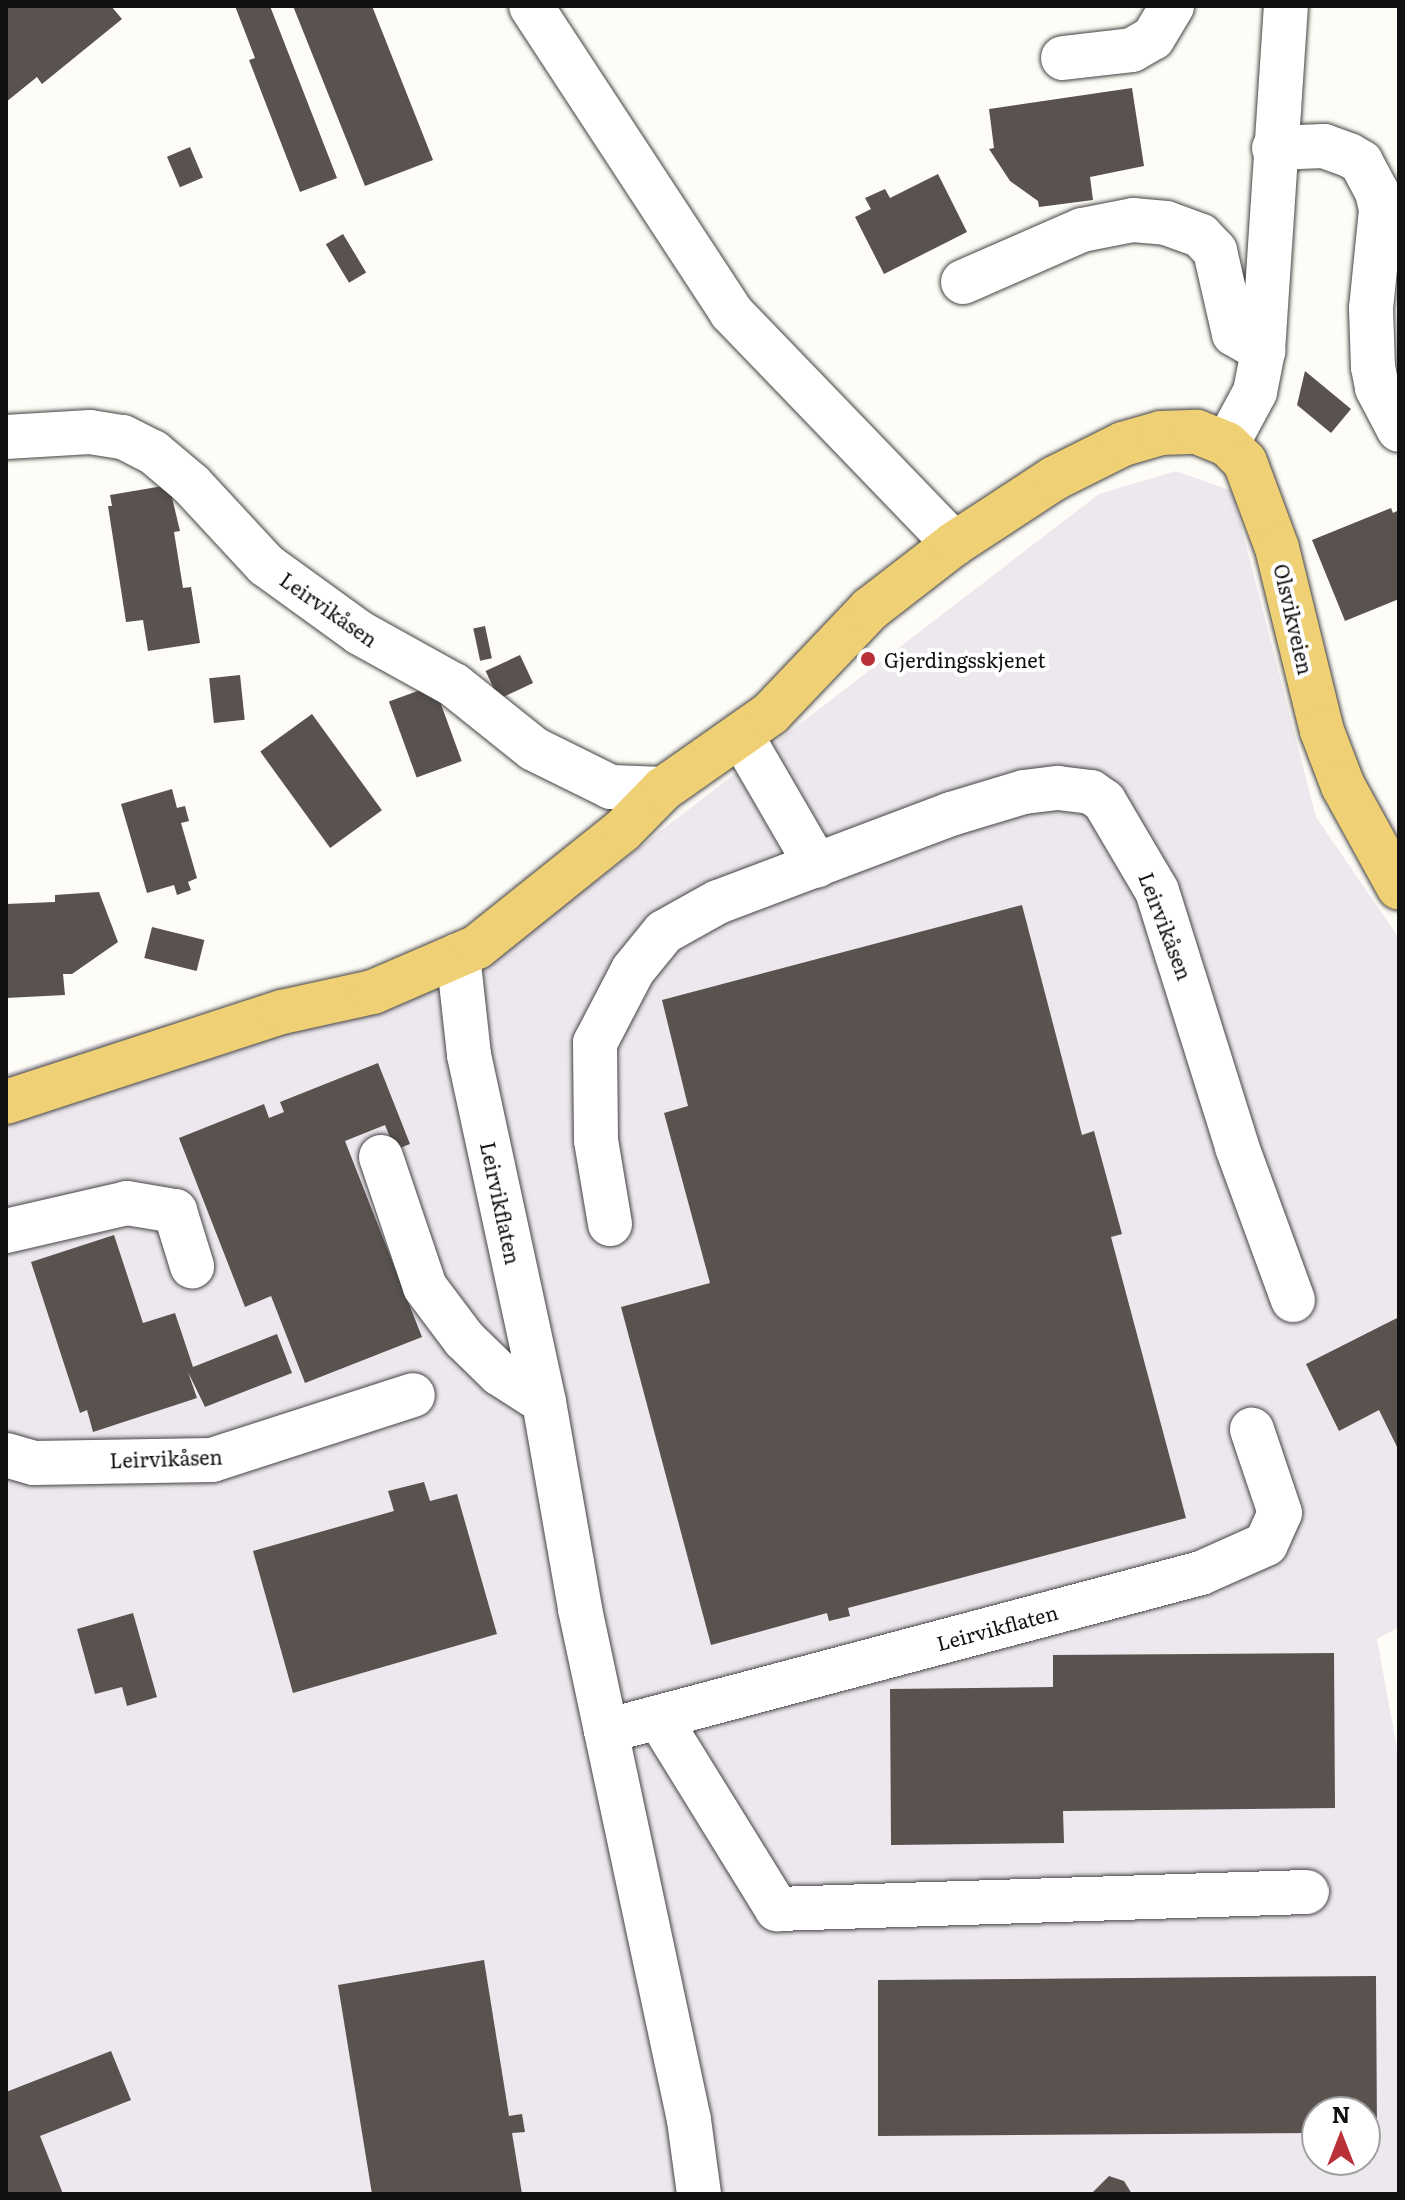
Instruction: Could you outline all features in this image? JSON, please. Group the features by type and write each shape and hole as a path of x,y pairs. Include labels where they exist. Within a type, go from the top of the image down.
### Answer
{"main road":[{"path":"6,1102 282,1012 373,992 477,947 622,831 663,789 771,713 870,609 954,544 1055,478 1123,444 1161,433 1197,432 1227,444"},
{"name":"Olsvikveien","path":"1227,444 1245,462 1262,498 1322,731 1343,786 1399,888"}],"street":[{"path":"531,6 731,312 954,544"},
{"path":"1063,58 1132,50 1153,38 1172,6"},
{"path":"1227,444 1255,392 1263,351 1274,148 1286,6"},
{"path":"1274,148 1324,146 1349,155 1361,162 1377,192 1381,210 1371,308 1373,367 1377,388 1399,430"},
{"path":"963,282 1082,230 1133,220 1166,223 1201,236 1215,251 1234,334 1263,351"},
{"name":"Leirvikåsen","path":"6,437 90,432 123,437 153,452 191,484 266,565 360,633 454,685 534,749 611,787 663,789"},
{"path":"741,735 817,866"},
{"name":"Leirvikåsen","path":"610,1224 596,1140 595,1043 633,970 664,932 718,902 951,814 1024,792 1058,788 1091,792 1104,801 1157,891 1237,1147 1293,1300"},
{"name":"Leirvikflaten","path":"458,955 469,1055 544,1402 606,1731 689,2120 699,2194"},
{"path":"381,1157 425,1287 491,1365 544,1402"},
{"path":"6,1231 127,1203 175,1211 192,1266"},
{"name":"Leirvikåsen","path":"6,1455 34,1463 212,1460 413,1395"},
{"name":"Leirvikflaten","path":"606,1731 1201,1573 1266,1544 1280,1513 1252,1430"},
{"path":"659,1718 777,1909 1307,1892"}],"shaded area":[{"path":"1176,471 1232,491 1316,817 1399,938 1399,1627 1377,1639 1399,1760 1399,2194 6,2194 6,1074 112,1039 375,971 507,949 1099,494"}],"building":[{"path":"6,6 111,6 122,19 42,84 37,77 6,102"},
{"path":"235,6 270,6 337,178 300,192 249,60 255,58"},
{"path":"293,6 372,6 433,160 365,186"},
{"path":"1132,88 1144,166 1090,177 1093,200 1039,207 1038,201 1010,181 989,149 994,148 989,109"},
{"path":"190,147 203,177 180,187 167,157"},
{"path":"938,174 967,232 884,274 855,217 871,209 865,198 885,189 890,198"},
{"path":"343,234 366,273 349,283 326,244"},
{"path":"1305,371 1351,409 1331,433 1297,405"},
{"path":"169,485 180,531 174,532 183,588 191,587 200,643 148,651 143,620 126,622 108,506 112,506 110,495"},
{"path":"1391,508 1393,513 1399,510 1399,599 1345,621 1312,540"},
{"path":"485,626 492,658 480,661 473,628"},
{"path":"520,655 533,683 499,699 486,671"},
{"path":"240,675 245,720 214,723 209,678"},
{"path":"434,685 462,761 417,778 389,701"},
{"path":"312,714 382,810 330,848 260,752"},
{"path":"172,789 177,808 185,806 189,821 181,823 197,878 188,882 191,890 177,895 174,885 147,893 121,804"},
{"path":"99,892 118,942 72,974 63,974 65,995 6,998 6,904 55,902 55,895"},
{"path":"1022,905 1082,1135 1094,1131 1122,1234 1111,1237 1186,1518 848,1608 850,1616 829,1621 827,1613 711,1645 621,1307 710,1283 664,1113 688,1106 662,1000"},
{"path":"152,927 204,940 197,971 144,958"},
{"path":"378,1063 410,1144 395,1150 385,1125 345,1141 422,1337 305,1383 271,1296 245,1307 179,1138 264,1104 269,1118 284,1112 280,1102"},
{"path":"114,1235 143,1323 175,1313 193,1367 277,1334 292,1373 205,1407 188,1372 197,1398 93,1432 87,1410 80,1413 31,1262"},
{"path":"1399,1317 1399,1451 1379,1410 1339,1431 1306,1364"},
{"path":"424,1482 430,1501 457,1494 497,1634 293,1693 253,1551 394,1511 388,1491"},
{"path":"133,1613 157,1697 127,1706 122,1687 95,1694 77,1629"},
{"path":"1334,1653 1335,1808 1063,1811 1064,1843 891,1845 890,1689 1053,1687 1053,1655"},
{"path":"484,1960 509,2116 522,2114 525,2132 512,2133 522,2194 372,2194 338,1985"},
{"path":"1376,1976 1377,2096 1301,2096 1301,2133 878,2136 878,1980"},
{"path":"111,2051 131,2100 40,2136 63,2194 6,2194 6,2092"},
{"path":"1109,2176 1124,2181 1132,2194 1091,2194"}],"place":[{"name":"Gjerdingsskjenet","path":"868,659"}]}
